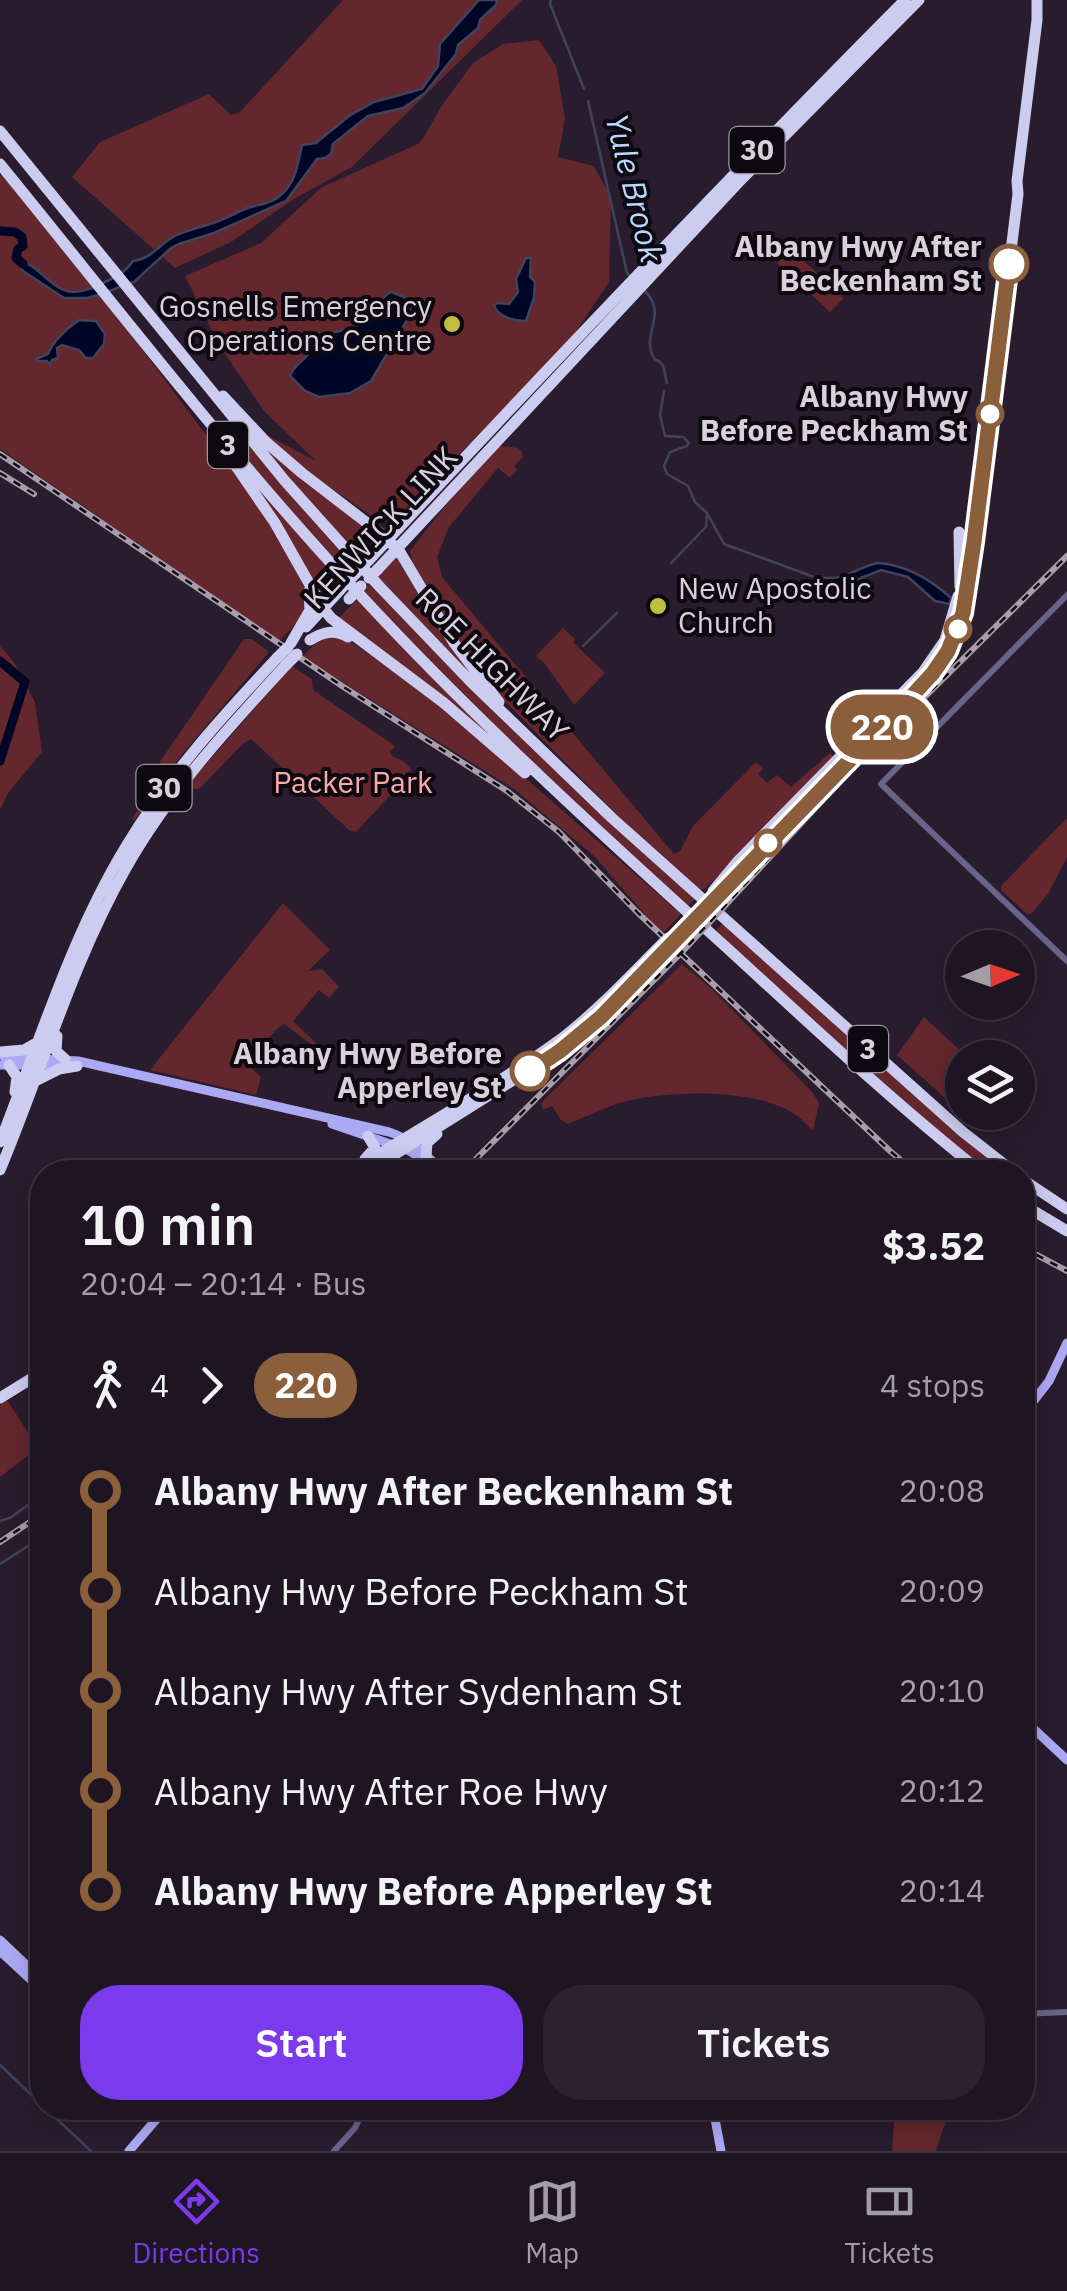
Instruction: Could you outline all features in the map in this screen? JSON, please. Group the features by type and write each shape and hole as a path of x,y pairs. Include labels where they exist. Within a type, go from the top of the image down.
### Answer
{"highway":[{"name":"KENWICK LINK","path":"2,1138 110,898 156,819 194,767 292,648 392,544 416,528 801,104 906,0"},
{"name":"KENWICK LINK","path":"644,276 919,0"},
{"path":"716,893 742,858 930,663 945,640 960,587 985,423 1040,0"},
{"path":"856,63 856,81"},
{"name":"ROE HIGHWAY","path":"0,131 285,481 380,587 612,818 962,1132 998,1160"},
{"name":"ROE HIGHWAY","path":"0,164 236,453 374,610 455,695 591,826 967,1160"},
{"path":"372,1160 454,1118 524,1075 601,1017 716,893 933,673 952,642 963,613 1017,181"},
{"name":"KENWICK LINK","path":"392,544 398,527 632,289"},
{"path":"175,346 266,442 392,544 408,562 454,642 531,741"},
{"path":"160,362 248,481 327,613 444,703 591,826"},
{"path":"360,518 389,528 398,527"},
{"path":"408,562 416,528"},
{"path":"959,532 960,587"},
{"path":"292,648 312,601 295,560"},
{"name":"KENWICK LINK","path":"292,648 310,640 327,613"},
{"path":"310,640 322,633 339,633 385,660"},
{"name":"KENWICK LINK","path":"0,1170 35,1081 40,1040 73,952 123,851 183,761 281,662"},
{"path":"381,1160 562,1038 660,952"},
{"path":"64,1059 56,1051 56,1044 66,998"},
{"path":"2,1138 18,1082 16,1072 2,1060 40,1040"},
{"path":"35,1081 59,1069 80,1065"},
{"path":"426,1156 428,1141 454,1118"},
{"path":"362,1160 374,1150 375,1144 368,1136"},
{"path":"1035,1188 1067,1209"},
{"path":"1035,1212 1067,1231"},
{"path":"0,1396 30,1377"}],"main road":[{"path":"37,1061 64,1059 80,1065"},
{"path":"2,1060 80,1065 268,1106 404,1144 429,1160"},
{"path":"268,1106 396,1134 422,1160"},
{"path":"1035,1398 1067,1343"},
{"path":"1035,1730 1067,1760"},
{"path":"0,1940 30,1969"},
{"path":"0,1952 30,1979"},
{"path":"129,2151 156,2120"},
{"path":"715,2120 721,2151"}],"street":[{"path":"1067,595 881,784 1067,961"},
{"path":"1035,2013 1067,2012"},
{"path":"334,2151 359,2120"}],"green space":[{"path":"343,0 522,0 352,167 294,199 231,242 175,268 72,177 100,142 209,94 231,115 240,112"},
{"path":"539,40 556,66 565,118 558,157 594,166 611,198 609,282 567,345 401,516 391,522 376,519 297,465 267,435 316,461 264,411 219,345 185,276 261,243 322,187 420,143 473,63 503,44"},
{"path":"4,175 103,297 279,536 309,603 279,641 0,449 0,176"},
{"path":"792,250 844,298 830,312 777,263"},
{"path":"232,423 353,562 346,573 217,426"},
{"path":"268,446 381,537 360,558 264,449"},
{"path":"501,446 518,448 523,457 510,478 498,468 449,527 437,557 442,577 674,854 680,851 693,826 756,762 763,769 758,774 767,783 777,775 791,787 830,753 833,756 704,889 698,890 617,815 495,691 467,654 412,561 410,551 420,538 472,474"},
{"path":"251,477 341,579 322,598"},
{"path":"397,557 487,691 377,576"},
{"path":"372,581 695,899 687,907 537,769 363,592"},
{"path":"358,599 501,747 337,619"},
{"path":"563,628 605,673 574,705 536,656"},
{"path":"345,638 434,698 681,914 662,934 594,856 514,789 302,657 318,641"},
{"path":"244,639 252,639 269,652 180,757 134,821 164,766 159,763"},
{"path":"0,646 14,662 35,702 42,752 8,793 0,810"},
{"name":"Packer Park","path":"292,666 312,679 313,690 395,746 390,752 392,756 412,770 405,773 408,776 356,832 350,831 251,739 199,789 184,789"},
{"path":"1067,818 1067,857 1048,894 1027,914 1001,886"},
{"path":"283,903 330,950 308,971 322,969 339,987 329,998 319,990 293,1021 319,1050 284,1024 279,1027 245,1062 261,1077 256,1095 150,1070"},
{"path":"723,923 945,1123 945,1130 954,1130 991,1160 971,1160 714,932"},
{"path":"682,964 712,989 813,1093 819,1103 813,1131 779,1106 734,1095 660,1095 619,1103 568,1124 552,1106 543,1110 541,1103"},
{"path":"924,1017 949,1040 945,1040 945,1098 897,1055"},
{"path":"7,1400 30,1436 30,1454 0,1477 0,1405"},
{"path":"894,2120 946,2120 936,2151 892,2151"}],"water":[{"path":"479,0 497,0 478,28 458,45 456,54 425,93 403,108 368,116 333,144 331,154 317,159 286,201 179,244 134,282 87,298 64,298 23,271 16,258 63,290 86,290 119,275 133,261 150,255 177,235 277,198 293,178 302,145 316,143 374,102 422,89 438,66 440,44"},
{"path":"526,258 531,258 530,277 535,282 526,321 503,315 494,305 509,304 518,292 516,279"},
{"path":"391,292 412,303 410,315 371,381 350,393 319,397 305,391 290,376 309,353 314,339 365,323"},
{"path":"79,320 96,321 105,334 104,344 93,358 62,345 57,348 58,358 50,365 36,359 48,354"},
{"path":"878,563 926,579 951,598 950,604 935,601 908,577 881,570 843,585 814,580 842,576"}],"waterway":[{"name":"Yule Brook","path":"551,0 584,89"},
{"name":"Yule Brook","path":"588,101 631,277"},
{"path":"0,231 22,237 23,246 16,258 23,264"},
{"name":"Yule Brook","path":"644,290 651,298 655,315 650,346 663,366 667,383"},
{"name":"Yule Brook","path":"664,391 660,415 665,436 683,437 689,443 670,452 664,466 667,474 688,486 724,544 814,577"},
{"path":"671,563 706,527 707,514"},
{"path":"583,646 617,613"},
{"path":"0,661 25,682 0,761"},
{"path":"0,1521 30,1504"},
{"path":"0,1564 30,1545"},
{"path":"0,2065 30,2094"},
{"path":"58,2120 91,2151"}],"railway":[{"path":"0,454 342,686 507,791 559,832 638,913 901,1160"},
{"path":"0,473 34,494"},
{"path":"475,1160 683,951 846,775 1067,556"},
{"path":"1035,1254 1067,1271"},
{"path":"0,1542 30,1522"}],"bus line":[{"name":"220","path":"530,1071 601,1017 910,698 948,651 963,613 1009,264"}],"place":[{"name":"Albany Hwy After Beckenham St","path":"1009,264"},
{"name":"Gosnells Emergency Operations Centre","path":"452,324"},
{"name":"Albany Hwy Before Peckham St","path":"990,414"},
{"name":"New Apostolic Church","path":"658,606"},
{"name":"Albany Hwy Before Apperley St","path":"530,1071"}]}
